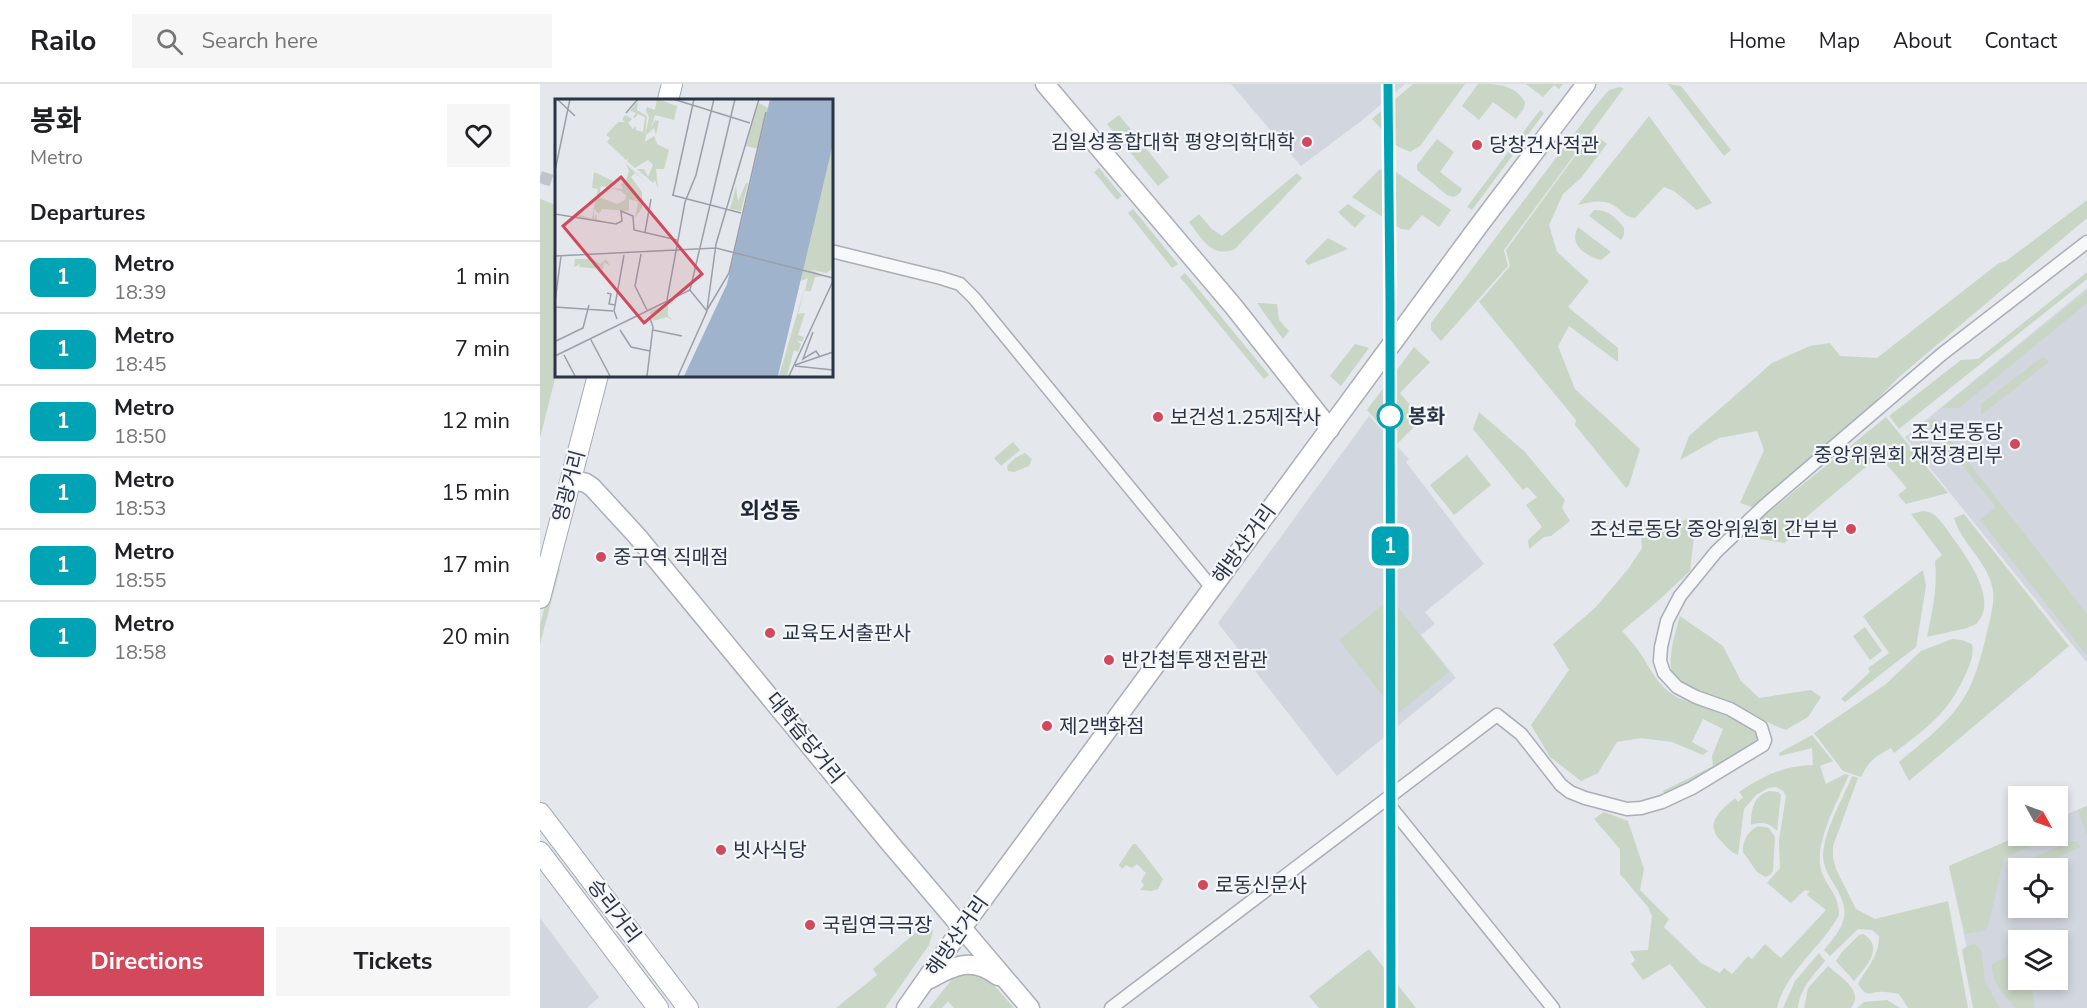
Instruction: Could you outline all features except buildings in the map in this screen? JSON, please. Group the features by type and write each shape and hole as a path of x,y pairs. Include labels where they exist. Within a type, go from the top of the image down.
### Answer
{"main road":[{"path":"654,99 658,84"},
{"path":"668,99 672,84"},
{"path":"1045,84 1234,307 1330,429"},
{"name":"해방산거리","path":"906,1008 962,928 1212,588 1586,84"},
{"name":"영광거리","path":"540,544 585,376"},
{"name":"영광거리","path":"540,597 598,376"},
{"name":"대학습당거리","path":"571,479 592,487 637,536 1030,1008"},
{"name":"승리거리","path":"540,813 687,1008"},
{"name":"승리거리","path":"540,852 658,1008"},
{"path":"924,983 950,967 974,963 991,970 1014,987"}],"street":[{"path":"1111,1008 1497,715 1521,734 1561,785 1570,792 1627,809 1652,805 1682,793 1762,745 1766,740 1761,727 1730,709 1696,697 1677,687 1664,673 1660,661 1661,647 1667,621 1680,596 1716,552 1763,507 1942,354 2087,242"},
{"path":"832,251 960,284 974,298 1212,588"},
{"path":"1385,800 1553,1008"}],"shaded area":[{"name":"김일성종합대학 평양의학대학","path":"1231,84 1405,84 1365,118 1301,166"},
{"path":"2087,288 2087,663 1905,437"},
{"path":"1369,416 1409,459 1406,462 1484,564 1425,612 1435,624 1421,635 1456,678 1337,776 1218,623"},
{"path":"2087,806 2087,1008 1980,1008 1949,866 2008,841 2008,846 2068,846 2068,814"},
{"path":"540,918 599,997 587,1008 540,1008"}],"green space":[{"path":"1413,84 1465,84 1420,146 1410,152 1397,146 1372,119"},
{"path":"1478,84 1511,88 1525,102 1524,108 1516,119 1493,102 1479,120 1462,106"},
{"path":"1526,84 1563,84 1559,89 1554,85 1543,97"},
{"path":"1668,84 1681,86 1731,150 1724,156"},
{"path":"1624,88 1504,250 1508,266 1441,341 1431,330 1431,323 1596,105 1609,90"},
{"path":"1540,110 1544,113 1472,210 1467,207"},
{"path":"1119,115 1169,177 1158,186 1107,124"},
{"path":"1649,116 1712,203 1697,210 1674,191 1664,187 1635,218 1603,202 1578,205"},
{"path":"1592,133 1607,144 1581,178 1563,194 1549,225 1557,252 1589,281 1568,307 1618,348 1618,362 1569,326 1558,346 1575,389 1640,449 1629,485 1626,488 1575,425 1576,420 1479,302 1510,266 1506,250"},
{"path":"1437,139 1454,152 1440,172 1462,189 1454,197 1447,195 1417,170 1417,165"},
{"path":"1099,168 1122,196 1117,200 1094,172"},
{"path":"1390,168 1451,210 1439,227 1422,215 1409,230 1401,229 1352,197 1379,170"},
{"path":"1297,173 1302,178 1235,249 1220,251 1213,249 1189,222 1199,214 1211,228 1222,236"},
{"path":"540,199 555,205 556,376 540,438"},
{"path":"2087,200 2087,218 1899,377 1871,406 1752,507 1740,503 1764,450 1757,431 1719,438 1680,460 1689,436 1772,363 1810,346 1830,343 1840,356 1877,358 1999,263 2006,261"},
{"path":"1348,204 1366,216 1355,228 1338,212"},
{"path":"1133,209 1178,264 1172,268 1128,213"},
{"path":"1594,210 1608,213 1618,221 1624,228 1621,240 1589,216"},
{"path":"1578,227 1611,252 1601,260 1584,253 1575,239"},
{"path":"1328,238 1348,249 1308,265 1305,261"},
{"path":"2087,272 2087,279 1899,429 1889,416 1961,360 1978,359"},
{"path":"1185,273 1269,375 1264,379 1180,277"},
{"path":"2087,291 2087,303 1959,408 1941,408"},
{"path":"1257,303 1277,304 1279,320 1289,331 1283,339"},
{"path":"1355,344 1369,348 1341,386 1330,376"},
{"path":"1414,347 1430,362 1400,393 1422,419 1397,444 1367,410"},
{"path":"2041,358 2046,358 2049,362 1981,415 1981,404"},
{"path":"1479,412 1525,452 1565,500 1562,508 1570,521 1529,549 1528,540 1542,527 1526,505 1537,497 1527,487 1523,490 1473,429"},
{"path":"1886,417 1948,493 1906,504 1898,495 1907,488 1879,456 1805,518 1785,543 1753,538 1759,520"},
{"path":"1934,418 2087,614 2087,656 1980,520 1996,507 1937,434 1928,429 1913,431"},
{"path":"1013,442 1020,450 1001,466 994,458"},
{"path":"1025,453 1032,459 1029,466 1014,472 1008,471 1007,466 1015,458"},
{"path":"1467,455 1491,485 1454,515 1430,485"},
{"path":"1923,511 1931,513 1939,520 1971,565 1978,578 1984,603 1983,614 1973,626 1927,637 1935,590 1935,561 1942,555 1911,514"},
{"path":"1964,514 2069,646 1909,781 1899,762 1947,720 1967,693 1981,656 1991,615 1993,592 1989,577 1962,536 1954,518"},
{"path":"1691,518 1695,526 1690,571 1622,631 1659,682 1669,692 1684,700 1735,717 1746,723 1759,740 1756,745 1692,784 1665,795 1663,791 1713,766 1712,756 1723,729 1703,719 1692,742 1708,751 1703,755 1672,742 1641,738 1617,742 1598,773 1581,781 1550,757 1531,725 1569,670 1553,644 1595,608 1629,568 1642,548 1640,525 1669,525"},
{"path":"555,567 560,569 540,644 540,625"},
{"path":"1923,570 1926,586 1916,647 1845,702 1841,699 1870,672 1868,668 1889,653 1863,616"},
{"path":"1391,598 1449,672 1397,714 1339,640"},
{"path":"1680,616 1723,646 1741,681 1759,698 1811,690 1821,697 1808,717 1786,730 1740,707 1693,691 1677,682 1671,670 1671,662 1672,646"},
{"path":"1865,627 1882,651 1870,660 1853,636"},
{"path":"1952,639 1972,644 1972,655 1970,664 1953,698 1937,718 1894,753 1891,748 1880,754 1867,766 1861,777 1843,771 1814,733 1886,684 1921,651"},
{"path":"1812,735 1833,761 1820,766 1826,784 1845,774 1849,775 1828,823 1820,850 1822,873 1835,897 1839,915 1788,983 1777,1008 1706,1008 1670,964 1643,980 1631,964 1635,960 1630,951 1648,950 1652,916 1648,907 1620,874 1620,849 1594,819 1604,812 1628,821 1644,869 1640,890 1669,919 1664,927 1701,963 1720,973 1724,968 1732,974 1748,956 1752,959 1765,944 1781,958 1826,910 1807,895 1810,891 1805,890 1791,903 1767,883 1780,868 1779,840 1786,796 1776,787 1768,788 1756,795 1744,809 1738,855 1730,851 1715,834 1714,822 1720,812 1735,798 1738,802 1743,797 1739,792 1757,781 1775,772 1813,765 1812,748 1780,756 1779,753"},
{"path":"1852,776 1858,778 1833,846 1833,858 1856,909 1875,919 1948,901 1968,1008 1908,1008 1899,994 1865,992 1858,984 1877,950 1879,936 1872,930 1858,929 1830,956 1824,950 1842,924 1844,909 1838,892 1828,875 1823,855 1824,845 1830,825"},
{"path":"1769,791 1778,792 1781,795 1777,831 1765,824 1751,825 1752,809 1756,800"},
{"path":"2087,806 2087,834 2077,810"},
{"path":"1758,826 1769,828 1775,837 1773,871 1765,877 1757,872 1743,852 1746,837"},
{"path":"2008,841 2008,846 2031,846 2004,858 1988,926 1983,931 1965,934 1949,866"},
{"path":"2078,842 2081,847 2056,858 2031,858 2061,846 2068,846 2068,843"},
{"path":"1133,844 1136,844 1163,879 1158,889 1140,890 1144,885 1141,881 1146,873 1137,864 1132,868 1126,865 1122,869 1119,865"},
{"path":"924,916 933,931 929,945 885,1008 836,1008 877,975 873,969 914,934 918,929 919,917"},
{"path":"1863,934 1869,939 1873,945 1873,951 1868,963 1854,981 1836,961 1859,935"},
{"path":"1974,944 1981,949 1985,982 2000,1008 1973,1008 1962,950"},
{"path":"1369,949 1416,1008 1319,1008 1309,996"},
{"path":"1819,953 1825,961 1804,988 1798,1008 1783,1008 1795,981"},
{"path":"2008,956 2008,990 2032,990 2035,1008 2016,1008 1996,982 1992,964"},
{"path":"1828,966 1853,990 1855,1002 1851,1008 1804,1008 1808,988"},
{"path":"974,970 993,984 1014,1008 954,1008 948,1001 942,1008 929,1008 957,973"},
{"path":"1887,1000 1900,1008 1857,1008 1864,1002"}],"tunnel":[{"path":"540,177 555,182"}],"metro line":[{"name":"1","path":"1388,84 1391,1008"}],"place":[{"name":"김일성종합대학 평양의학대학","path":"1307,142"},
{"name":"당창건사적관","path":"1477,145"},
{"name":"봉화","path":"1390,416"},
{"name":"보건성1.25제작사","path":"1158,417"},
{"name":"조선로동당 중앙위원회 재정경리부","path":"2015,444"},
{"name":"조선로동당 중앙위원회 간부부","path":"1851,529"},
{"name":"중구역 직매점","path":"601,557"},
{"name":"교육도서출판사","path":"770,633"},
{"name":"반간첩투쟁전람관","path":"1109,660"},
{"name":"제2백화점","path":"1047,726"},
{"name":"빗사식당","path":"721,850"},
{"name":"로동신문사","path":"1203,885"},
{"name":"국립연극극장","path":"810,925"}],"district":[{"name":"외성동","path":"770,511"}]}
